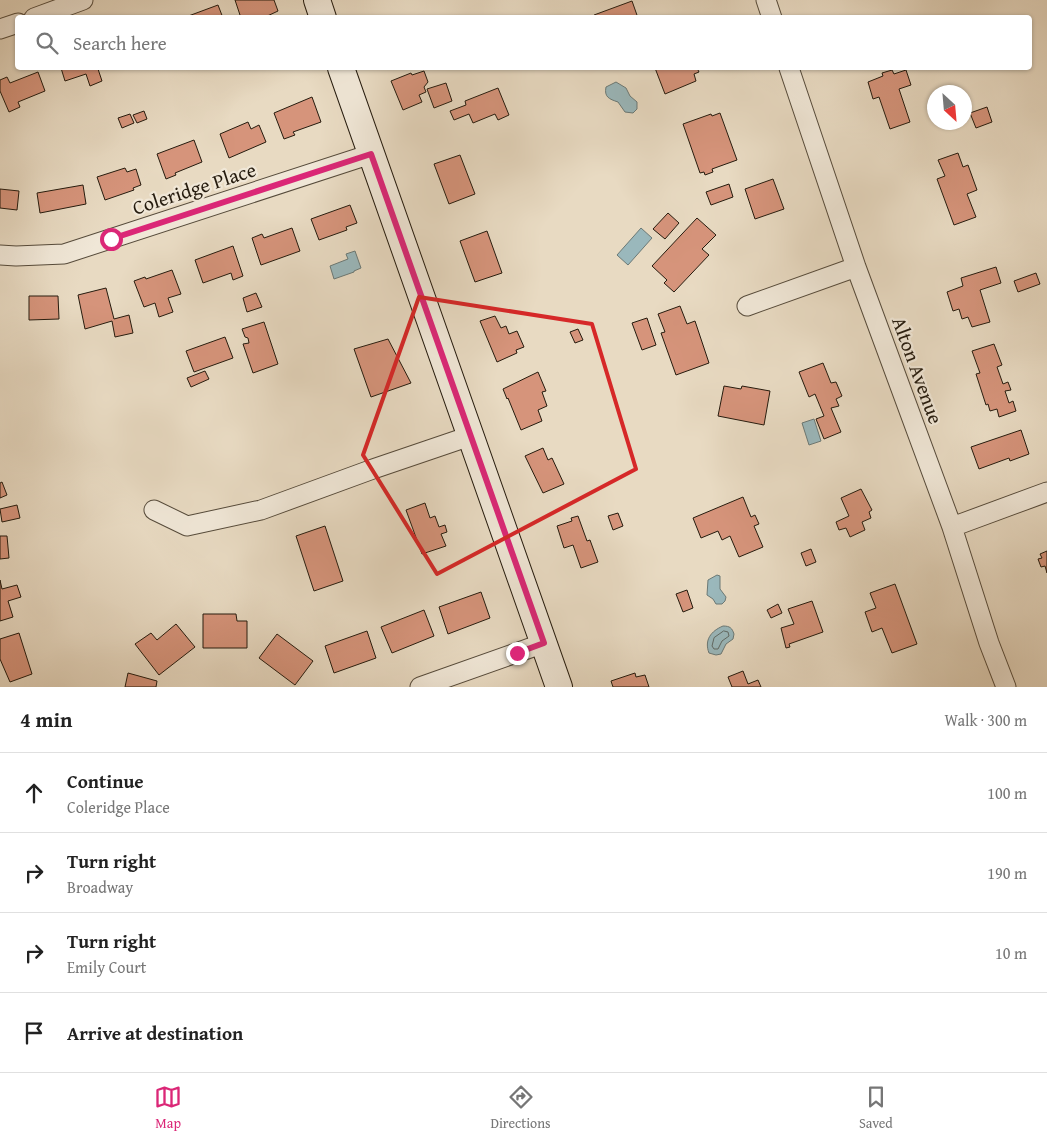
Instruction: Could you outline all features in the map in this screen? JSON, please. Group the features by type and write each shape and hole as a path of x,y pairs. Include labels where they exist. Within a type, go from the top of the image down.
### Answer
{"main road":[{"path":"317,0 322,15"},
{"path":"342,70 559,687"}],"street":[{"path":"42,15 84,0"},
{"path":"766,0 771,15"},
{"path":"0,29 15,24"},
{"name":"Alton Avenue","path":"790,70 856,267 952,527 989,643 1006,687"},
{"name":"Coleridge Place","path":"0,255 64,254 371,154"},
{"path":"747,306 856,267"},
{"path":"154,510 186,526 261,510 372,469 470,436"},
{"path":"952,527 1047,492"},
{"path":"420,687 544,643"}],"highlighted area":[{"path":"419,297 592,324 636,469 437,574 363,455"}],"water":[{"path":"616,82 626,88 630,96 637,102 637,109 633,113 625,112 618,102 610,99 607,95 606,87"},
{"path":"641,228 652,238 628,265 617,255"},
{"path":"355,251 361,268 334,279 330,266 348,259 346,254"},
{"path":"814,419 821,441 809,445 802,423"},
{"path":"717,575 720,576 720,589 726,597 722,604 716,604 707,595 708,580"},
{"path":"723,626 731,629 734,634 733,639 726,644 721,654 709,653 707,644 710,636 715,630"}],"building":[{"path":"235,0 274,0 278,11 269,15 240,15"},
{"path":"632,1 637,15 594,15"},
{"path":"218,5 222,15 191,15"},
{"path":"62,70 98,70 102,81 90,86 86,74 65,81"},
{"path":"656,70 698,70 699,72 694,74 696,81 665,94"},
{"path":"892,70 894,74 906,70 911,85 899,89 910,122 890,129 879,97 873,99 868,82 883,76 882,73"},
{"path":"424,71 428,82 424,87 426,92 419,95 422,102 403,110 391,81 411,73 412,75"},
{"path":"38,72 45,91 18,102 20,107 9,112 0,91 0,80 7,77 10,83"},
{"path":"446,83 452,101 434,108 427,89"},
{"path":"498,88 509,115 498,120 495,114 473,123 469,114 454,120 450,111 466,105 465,101"},
{"path":"312,97 321,122 293,132 295,135 284,139 274,113"},
{"path":"987,107 992,122 976,128 972,112"},
{"path":"144,111 147,119 137,123 133,115"},
{"path":"720,113 737,160 712,169 713,172 705,175 704,172 700,173 683,124 711,114 712,116"},
{"path":"130,114 134,123 122,128 118,118"},
{"path":"248,122 251,129 259,125 266,142 229,158 220,134"},
{"path":"194,140 202,162 175,173 176,175 166,179 157,154"},
{"path":"958,153 963,167 968,165 977,190 967,194 976,217 954,225 937,179 945,176 938,160"},
{"path":"460,155 475,194 449,204 434,164"},
{"path":"125,168 127,172 136,169 141,185 133,188 134,190 105,200 97,177"},
{"path":"773,179 784,209 755,219 745,189"},
{"path":"729,184 733,197 711,205 706,192"},
{"path":"83,185 86,204 40,213 37,193"},
{"path":"0,189 19,191 17,210 0,208"},
{"path":"350,205 357,223 346,227 347,230 319,240 311,219"},
{"path":"668,213 679,223 665,239 653,229"},
{"path":"697,218 716,235 702,249 709,255 674,292 664,283 667,280 652,266"},
{"path":"292,228 300,251 261,265 252,238 262,234 264,238"},
{"path":"487,231 502,273 475,282 460,241"},
{"path":"233,246 243,276 233,280 231,273 203,283 195,260"},
{"path":"996,267 1001,283 980,290 990,322 972,327 968,317 962,319 959,309 953,311 947,292 963,286 961,278"},
{"path":"172,270 181,294 168,298 173,312 159,317 155,303 144,307 134,281"},
{"path":"1036,273 1040,284 1018,292 1014,281"},
{"path":"106,288 114,319 129,315 133,333 115,337 112,321 85,329 78,295"},
{"path":"256,293 262,307 247,312 243,298"},
{"path":"29,296 58,296 59,319 29,320"},
{"path":"680,306 687,324 695,321 709,363 676,375 661,333 665,332 658,314"},
{"path":"495,316 501,328 506,326 509,334 517,331 524,347 516,350 517,353 497,362 480,321"},
{"path":"647,318 656,345 642,350 632,323"},
{"path":"264,322 278,364 253,373 243,344 249,343 248,338 245,337 242,329"},
{"path":"578,329 583,340 575,343 570,332"},
{"path":"225,337 233,358 194,372 186,351"},
{"path":"388,339 411,383 371,397 354,349"},
{"path":"994,344 1002,365 997,367 1003,384 1008,382 1011,390 1005,391 1009,403 1013,401 1016,411 999,417 997,409 990,411 988,404 986,405 976,374 980,373 972,351"},
{"path":"823,363 831,383 836,382 842,396 836,399 839,406 831,408 841,432 824,439 816,419 824,416 815,394 809,397 799,372"},
{"path":"205,371 209,379 191,387 187,378"},
{"path":"538,372 546,391 542,392 547,406 538,410 542,421 521,430 503,389"},
{"path":"724,386 741,389 742,386 770,391 764,425 718,416"},
{"path":"1021,430 1029,454 1010,461 1009,458 979,469 971,447"},
{"path":"543,448 548,460 552,458 564,484 543,493 525,456"},
{"path":"2,482 7,495 0,498 0,483"},
{"path":"861,489 872,510 869,512 871,518 862,522 865,530 850,537 846,528 839,530 836,522 849,516 841,498"},
{"path":"743,497 751,517 755,515 759,524 754,526 763,547 739,557 730,536 722,540 718,531 701,538 693,518"},
{"path":"425,503 430,518 435,516 439,527 445,525 447,532 441,534 446,546 422,554 406,510"},
{"path":"17,505 20,518 2,522 0,509"},
{"path":"618,513 623,526 613,530 608,516"},
{"path":"578,516 587,541 590,540 598,562 581,568 573,545 564,548 557,526 572,521 571,518"},
{"path":"325,526 343,581 314,591 296,536"},
{"path":"0,536 7,536 9,558 0,559"},
{"path":"811,549 816,562 806,566 801,553"},
{"path":"1047,551 1047,573 1045,566 1041,567 1038,559 1042,558 1040,554"},
{"path":"0,580 2,589 17,585 21,597 8,601 13,617 0,621"},
{"path":"895,584 917,644 892,653 882,628 872,632 865,612 876,608 870,593"},
{"path":"687,590 693,608 683,612 676,594"},
{"path":"481,592 490,618 448,634 439,607"},
{"path":"812,601 823,632 789,644 790,647 786,648 781,628 794,624 788,609"},
{"path":"778,604 782,613 771,618 767,610"},
{"path":"424,610 434,636 392,653 381,627"},
{"path":"203,614 236,614 237,621 247,621 247,648 203,648"},
{"path":"176,624 195,647 159,675 135,644 151,633 157,640"},
{"path":"367,631 376,658 334,673 325,646"},
{"path":"19,633 32,674 10,682 0,659 0,639"},
{"path":"277,634 313,661 295,685 259,658"},
{"path":"743,671 748,684 758,680 761,687 732,687 728,677"},
{"path":"128,673 157,681 156,687 125,687"},
{"path":"635,673 636,677 645,675 649,687 613,687 611,681"}],"route":[{"path":"111,239 371,154 544,643 517,653"}]}
